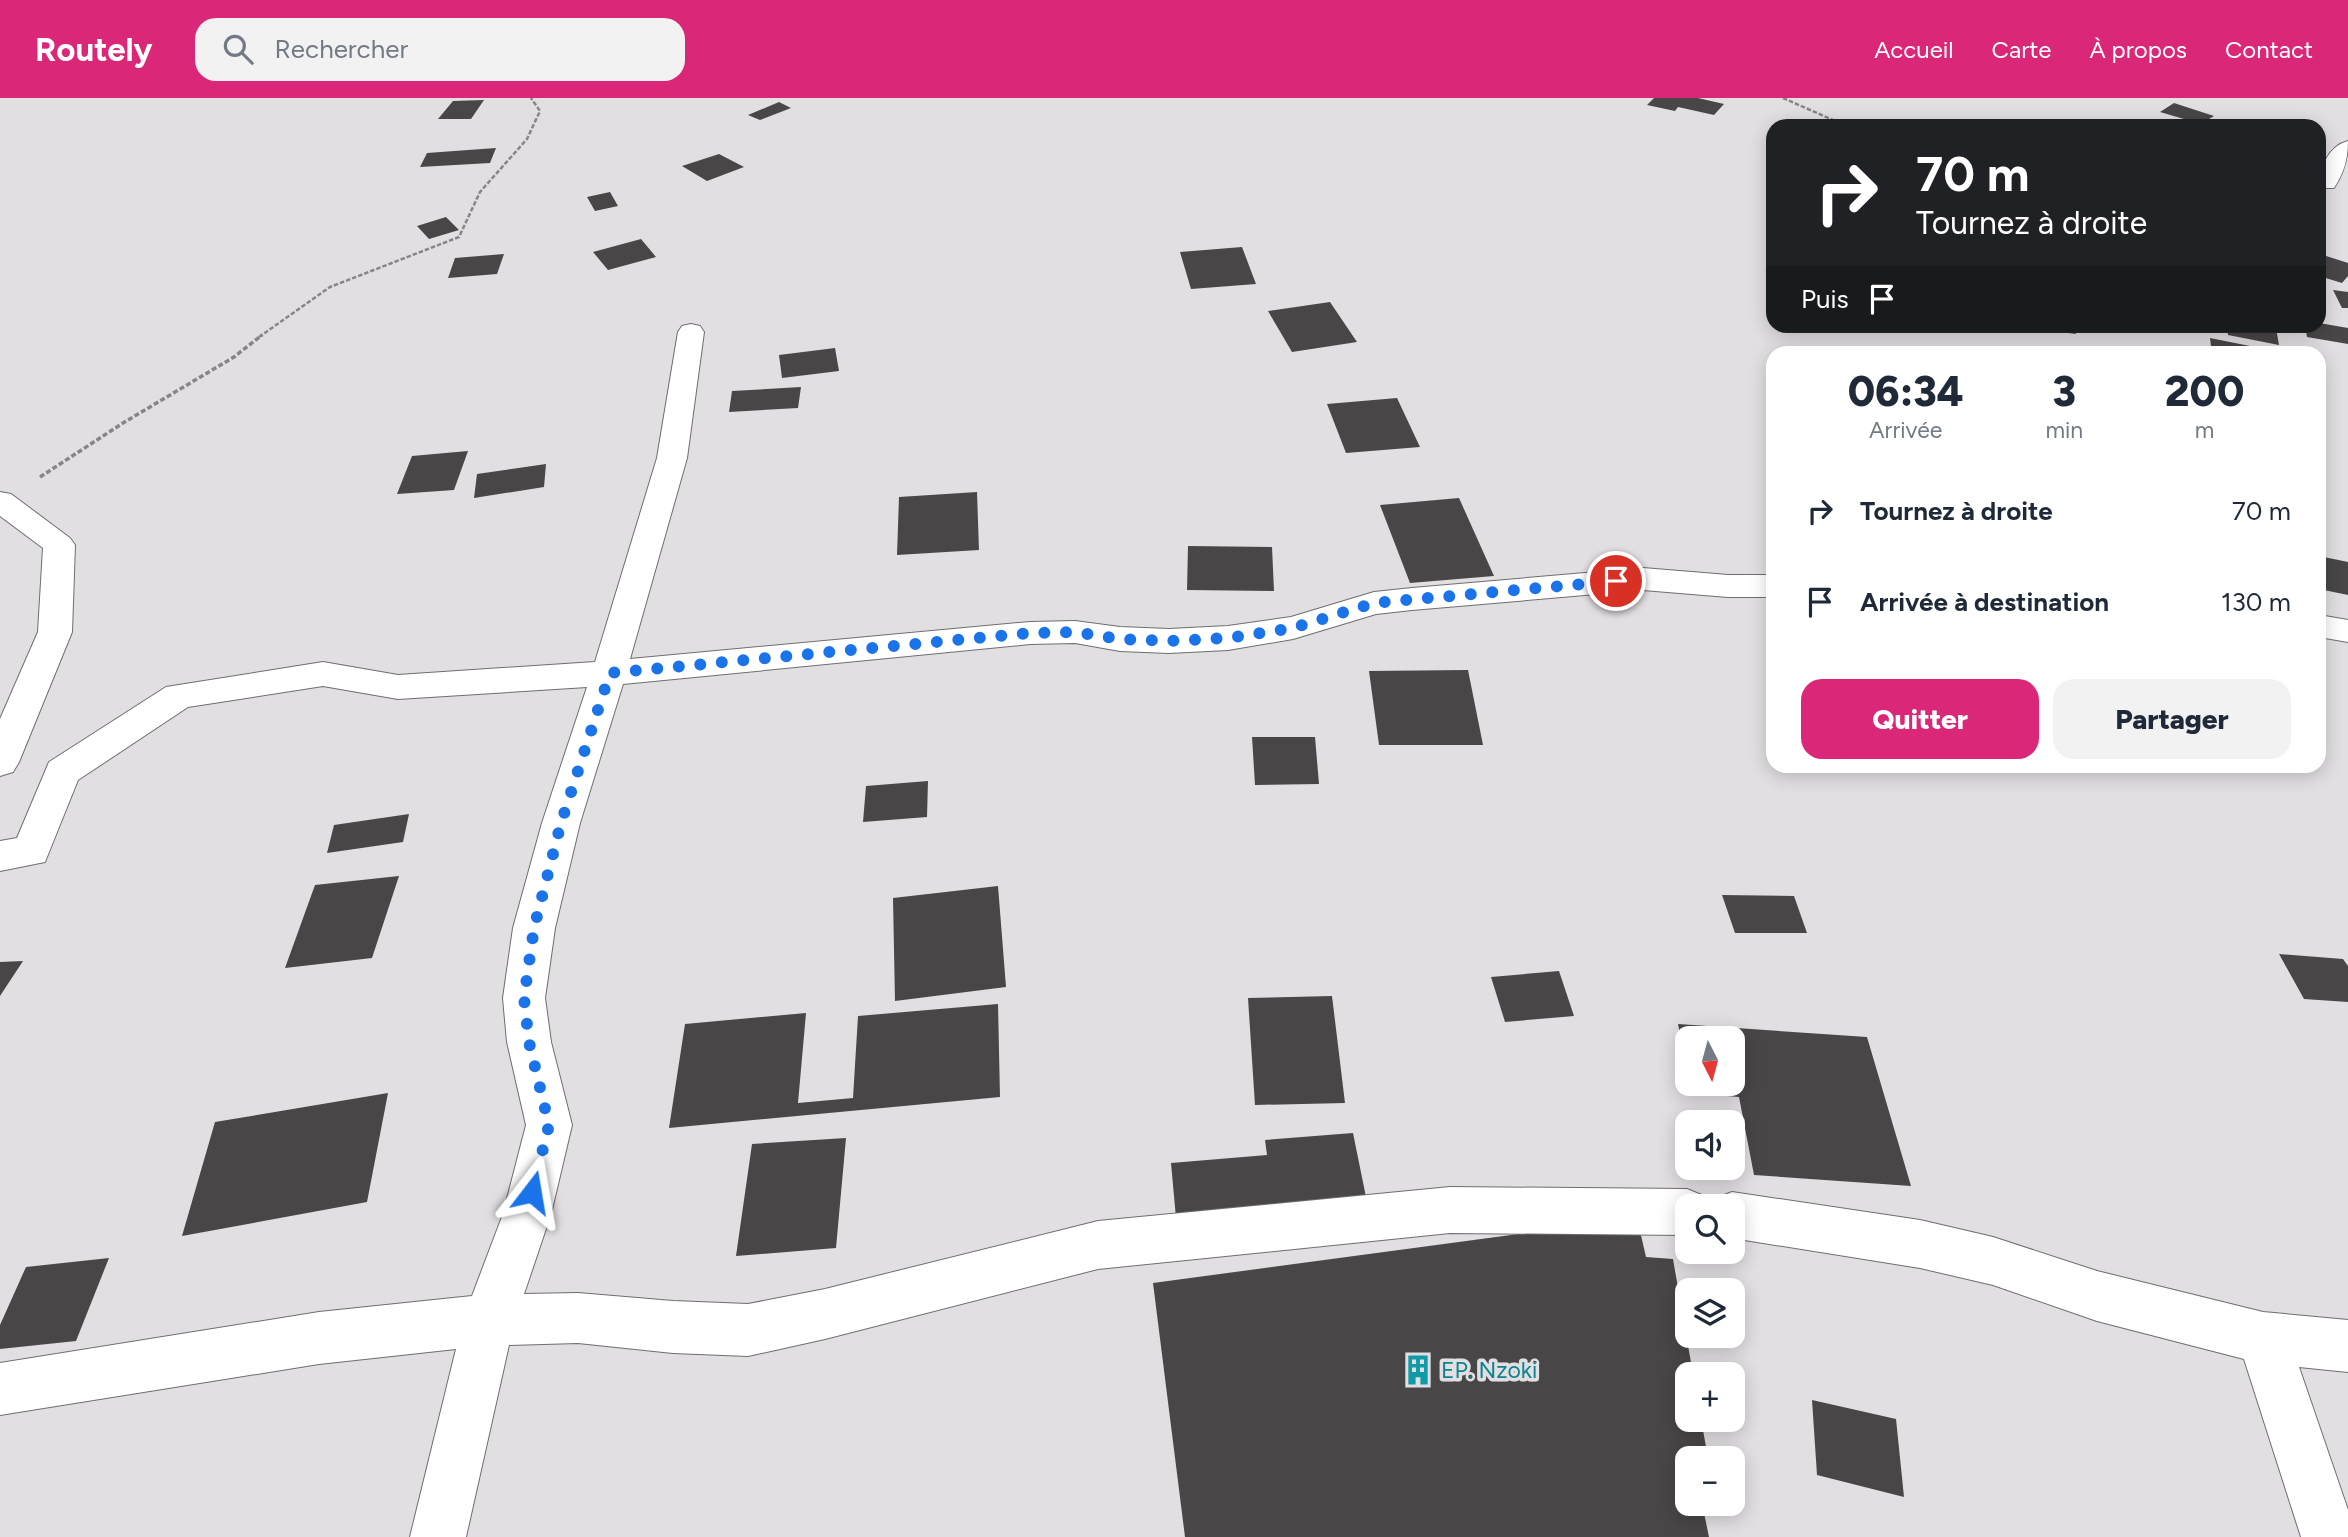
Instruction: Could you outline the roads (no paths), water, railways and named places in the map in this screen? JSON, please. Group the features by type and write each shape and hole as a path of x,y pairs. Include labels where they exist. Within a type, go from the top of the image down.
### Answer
{"street":[{"path":"2331,184 2339,156 2348,148"},
{"path":"438,1537 489,1320 527,1214 549,1125 529,1042 524,998 534,928 561,823 610,673 672,458 691,332"},
{"path":"0,501 59,545 55,632 0,762"},
{"path":"0,856 31,851 62,772 179,696 323,674 398,687 610,673 1030,633 1075,632 1120,639 1169,641 1228,638 1293,628 1374,603 1643,579 1728,586 1766,586"},
{"path":"2326,627 2348,631"},
{"path":"0,1389 318,1338 489,1320 578,1318 673,1327 748,1330 825,1314 1098,1245 1450,1210 1675,1212"},
{"path":"1745,1217 1920,1244 1993,1261 2097,1296 2263,1338 2348,1346"},
{"path":"2263,1338 2329,1537"}],"place":[{"name":"EP. Nzoki","path":"1418,1370"}]}
